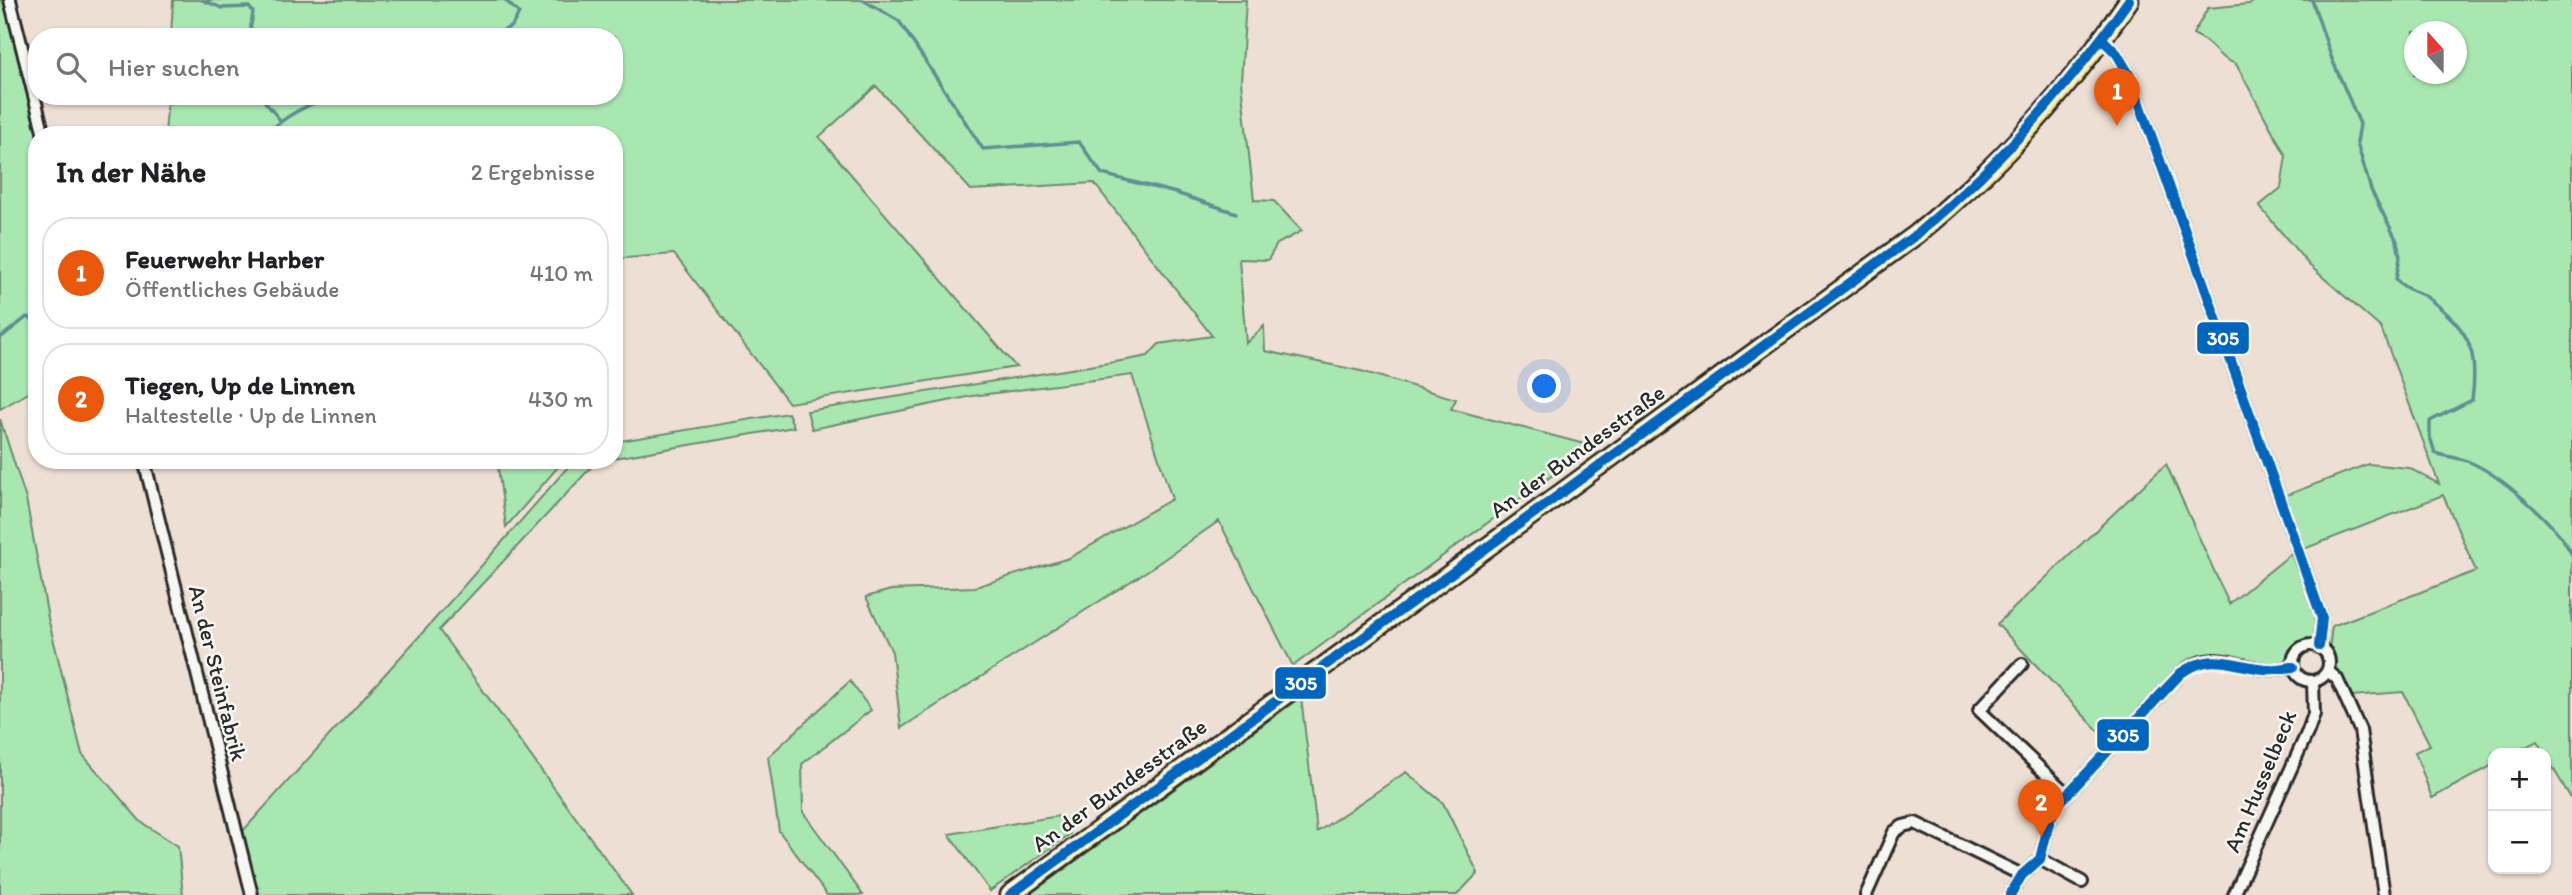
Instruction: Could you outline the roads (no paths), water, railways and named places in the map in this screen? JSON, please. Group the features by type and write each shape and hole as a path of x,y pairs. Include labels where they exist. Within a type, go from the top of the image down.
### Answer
{"main road":[{"name":"An der Bundesstraße","path":"1010,895 1917,234 1982,179 2019,141 2059,96 2129,0"}],"street":[{"path":"10,0 28,71"},
{"path":"2102,39 2117,54 2130,76 2322,618 2319,646"},
{"path":"36,105 42,126"},
{"name":"An der Steinfabrik","path":"146,469 252,895"},
{"path":"2309,645 2319,646 2327,655 2328,671 2313,681 2300,678 2293,667 2293,657 2299,649 2309,645"},
{"path":"2010,895 2022,875 2040,859 2050,819 2067,793 2193,663 2214,659 2268,670 2293,667"},
{"path":"2022,664 1979,710 2067,793"},
{"path":"2328,671 2337,679 2360,730 2384,895"},
{"name":"Am Husselbeck","path":"2234,895 2308,731 2314,714 2313,681"},
{"path":"1866,895 1894,832 1915,823 2022,875"},
{"path":"2040,859 2082,882"}],"waterway":[{"path":"202,0 222,8 249,7 253,12 250,28"},
{"path":"505,0 519,13 508,28"},
{"path":"863,0 899,21 983,149 1079,142 1102,174 1176,193 1236,213"},
{"path":"2312,0 2332,59 2360,124 2357,143 2371,190 2397,241 2400,257 2396,279 2442,309 2462,330 2472,353 2472,400 2430,421 2430,437 2435,453 2467,461 2511,488 2554,529 2572,555"},
{"path":"268,105 280,120"},
{"path":"275,126 310,105"},
{"path":"0,338 28,317"},
{"path":"2572,606 2572,622"}],"place":[{"name":"Feuerwehr Harber","path":"2117,126"},
{"name":"Tiegen, Up de Linnen","path":"2041,837"}]}
